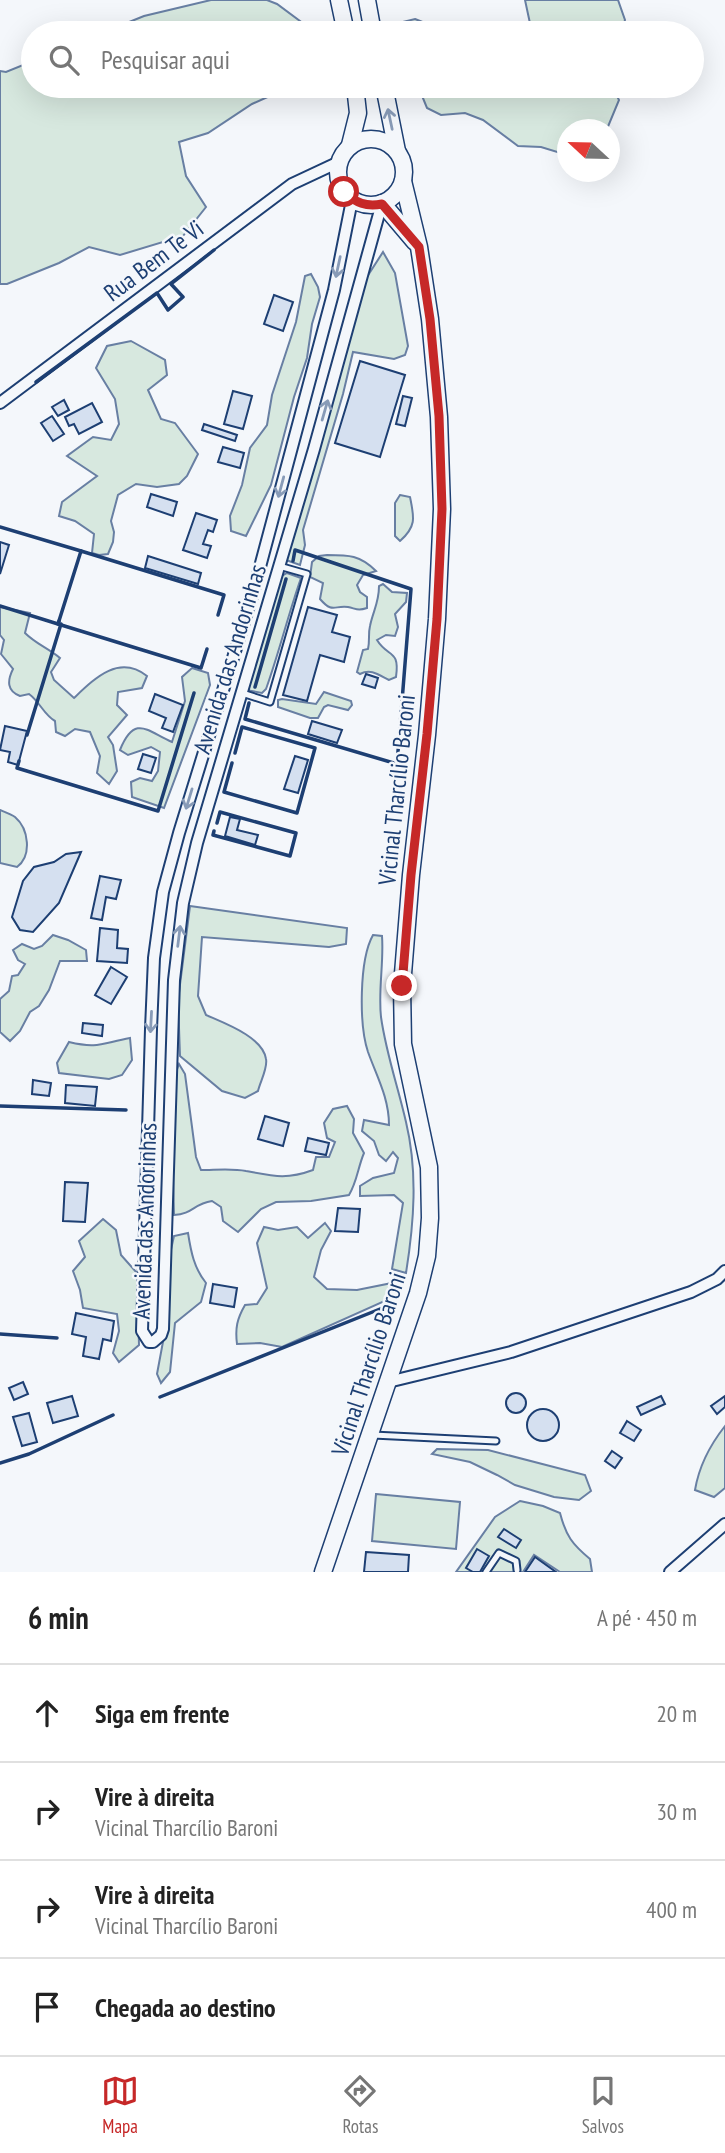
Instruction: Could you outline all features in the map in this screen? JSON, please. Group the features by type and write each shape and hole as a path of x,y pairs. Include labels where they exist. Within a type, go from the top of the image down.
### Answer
{"main road":[{"path":"339,0 343,21"},
{"path":"367,0 371,21"},
{"path":"351,145 358,113 356,98"},
{"path":"386,98 397,151"},
{"path":"380,139 397,151 402,160 403,181 399,191 391,198 372,206 352,200 344,192 337,173 343,153 351,145 360,140 380,139"},
{"name":"Vicinal Tharcílio Baroni","path":"324,1572 418,1293 430,1218 429,1167 403,1044 402,986 437,619 442,509 439,416 430,319 419,247 403,181"},
{"path":"382,204 419,247"}],"street":[{"name":"Rua Bem Te Vi","path":"0,403 292,184 339,162"},
{"name":"Avenida das Andorinhas","path":"352,200 334,290 253,593 163,892 154,958 151,1017 142,1331 149,1342 158,1340 163,1329 174,980 183,903 197,843 314,449 382,204"},
{"path":"388,1382 511,1352 691,1292 717,1279 725,1271"},
{"path":"670,1572 725,1524"}],"lane":[{"path":"242,693 270,702 307,574 279,566"},
{"path":"370,1434 496,1441"},
{"path":"486,1572 499,1553 516,1561 517,1570"}],"shaded area":[{"path":"211,0 267,0 300,21 132,21"},
{"path":"525,0 618,0 625,20 625,21 530,21"},
{"path":"21,66 21,98 265,98 208,133 179,142 186,176 206,207 183,236 120,255 89,247 59,263 7,284 0,284 0,71 6,72"},
{"path":"423,98 619,100 611,119 557,119 557,152 541,147 518,146 483,120 465,113 441,115 427,108"},
{"path":"383,252 395,273 408,346 405,355 394,359 353,352 303,530 305,545 300,565 286,560 365,280"},
{"path":"311,274 320,297 312,324 307,358 271,485 246,536 231,531 230,516 242,485 250,448 267,425 272,395 296,322 305,276"},
{"path":"131,341 165,360 167,375 148,390 161,419 175,423 198,454 187,476 179,484 157,487 136,484 118,495 111,521 113,542 108,554 99,555 92,553 94,534 75,521 59,516 62,502 97,476 67,456 93,437 111,440 119,424 115,399 96,368 107,346"},
{"path":"400,495 410,497 413,516 412,526 400,541 395,536 395,503"},
{"path":"319,556 354,557 376,571 363,575 357,585 360,592 367,597 367,608 331,608 320,599 323,583 310,577 312,562"},
{"path":"287,573 301,578 266,689 262,693 246,690 280,577"},
{"path":"383,584 392,592 407,593 406,602 395,614 398,627 395,636 386,635 377,640 395,658 396,677 389,680 371,672 357,672 363,650 368,649 369,629 379,586"},
{"path":"0,607 30,613 25,633 60,658 51,672 54,680 74,698 99,676 117,668 127,667 147,676 142,688 118,692 117,705 127,715 108,737 113,745 117,771 109,784 97,773 100,756 90,732 75,729 65,736 56,732 55,721 33,697 29,694 20,696 10,688 13,669 1,654 4,640 0,635"},
{"path":"192,668 208,673 210,685 164,808 132,797 131,782 140,778 152,781 158,771 160,752 151,747 128,755 120,750 131,732 143,728 172,742 185,701 182,677"},
{"path":"324,692 351,701 352,705 348,710 328,705 318,718 310,718 278,707 278,700 282,699 316,704"},
{"path":"0,810 15,817 26,835 27,850 17,867 0,863"},
{"path":"190,906 347,928 346,944 329,947 202,937 198,996 206,1015 250,1038 258,1044 266,1059 258,1091 245,1098 222,1091 180,1056 178,1000"},
{"path":"53,935 86,950 87,961 60,961 49,990 39,1006 30,1012 20,1031 10,1041 0,1032 0,999 9,991 12,976 18,975 25,964 18,960 13,950 22,944 34,949 42,946"},
{"path":"373,935 382,936 381,1017 406,1122 412,1160 413,1216 406,1273 392,1269 403,1203 394,1195 360,1196 360,1186 373,1178 394,1173 398,1158 393,1152 386,1161 379,1155 374,1141 362,1131 364,1120 389,1125 385,1097 368,1052 363,1026 363,976 368,946"},
{"path":"130,1038 132,1060 122,1075 109,1079 59,1073 57,1063 69,1042 94,1045"},
{"path":"179,1064 185,1074 196,1157 201,1170 235,1170 279,1176 313,1170 316,1157 329,1157 335,1142 327,1138 324,1123 333,1109 347,1106 354,1119 353,1133 364,1153 349,1195 311,1201 276,1202 261,1209 238,1232 223,1221 221,1207 212,1201 174,1215 176,1072"},
{"path":"103,1219 116,1230 121,1255 137,1273 139,1345 119,1362 113,1353 119,1331 117,1314 83,1308 73,1271 85,1257 79,1241"},
{"path":"325,1223 331,1231 321,1250 314,1277 327,1289 357,1290 397,1282 399,1288 387,1300 282,1347 260,1343 237,1344 237,1324 242,1310 245,1305 257,1304 267,1288 257,1243 264,1227 278,1230 297,1227 308,1238"},
{"path":"188,1233 194,1260 206,1283 201,1302 175,1323 170,1372 161,1383 157,1374 168,1315 170,1254 174,1236"},
{"path":"725,1426 725,1488 714,1497 695,1490 706,1456"},
{"path":"437,1449 488,1450 585,1475 591,1491 579,1500 554,1497 515,1485 470,1462 432,1454"},
{"path":"376,1494 460,1502 456,1549 372,1541"},
{"path":"520,1501 560,1513 570,1539 590,1559 592,1572 560,1572 534,1555 523,1572 456,1572 495,1517"}],"building":[{"path":"274,295 293,302 283,331 264,324"},
{"path":"360,361 405,375 380,457 335,443"},
{"path":"233,391 252,396 243,429 224,424"},
{"path":"403,396 412,398 405,426 396,424"},
{"path":"64,400 69,410 58,416 52,407"},
{"path":"92,403 102,422 79,434 74,424 69,426 65,417"},
{"path":"52,416 64,434 53,441 41,423"},
{"path":"204,424 237,435 235,441 202,430"},
{"path":"223,447 244,453 240,468 218,462"},
{"path":"151,494 177,502 173,516 147,507"},
{"path":"196,513 217,520 213,532 208,530 203,544 211,546 207,558 183,550"},
{"path":"0,542 9,545 0,574"},
{"path":"148,556 201,573 198,584 145,568"},
{"path":"308,607 337,615 332,632 350,637 344,662 320,655 307,701 283,695"},
{"path":"366,674 378,678 375,688 362,684"},
{"path":"155,694 183,705 173,732 162,728 166,718 149,711"},
{"path":"312,721 342,730 337,743 308,734"},
{"path":"5,726 27,731 18,765 8,762 10,752 0,750"},
{"path":"143,754 156,758 151,773 138,769"},
{"path":"295,756 308,760 298,793 284,789"},
{"path":"230,817 240,819 237,830 258,835 255,845 225,836"},
{"path":"81,852 59,903 33,932 20,930 12,917 23,881 34,867 54,862 66,854"},
{"path":"100,876 121,880 116,899 106,897 102,920 91,918"},
{"path":"100,928 118,930 117,948 128,949 127,963 97,961"},
{"path":"111,967 127,977 111,1004 95,995"},
{"path":"83,1023 103,1025 102,1036 82,1033"},
{"path":"33,1080 51,1083 49,1096 32,1094"},
{"path":"66,1085 97,1087 95,1106 65,1103"},
{"path":"265,1116 289,1123 283,1146 258,1139"},
{"path":"308,1138 329,1143 326,1155 305,1151"},
{"path":"65,1182 88,1183 85,1222 63,1221"},
{"path":"338,1208 360,1209 358,1232 335,1231"},
{"path":"213,1284 237,1288 234,1307 210,1303"},
{"path":"76,1313 114,1321 111,1341 103,1339 99,1359 83,1356 86,1337 72,1334"},
{"path":"23,1382 28,1394 14,1400 9,1388"},
{"path":"516,1393 523,1396 526,1403 523,1410 516,1413 509,1410 506,1403 509,1396"},
{"path":"72,1396 78,1416 53,1423 47,1403"},
{"path":"661,1396 665,1404 641,1415 637,1407"},
{"path":"725,1396 725,1407 717,1414 711,1406"},
{"path":"543,1409 555,1413 559,1425 555,1437 543,1441 531,1437 527,1425 531,1413"},
{"path":"29,1413 37,1442 22,1446 13,1417"},
{"path":"627,1421 641,1430 634,1441 620,1433"},
{"path":"612,1451 622,1458 615,1468 605,1461"},
{"path":"504,1529 521,1540 516,1548 498,1537"},
{"path":"477,1549 489,1556 480,1572 473,1572 466,1568"},
{"path":"366,1552 409,1555 408,1572 364,1572"},
{"path":"535,1557 556,1572 525,1572"}],"wall":[{"path":"36,382 157,293 168,310 183,297 171,284 214,250"},
{"path":"0,527 81,551"},
{"path":"249,703 245,719 397,764 411,589 295,550 293,561"},
{"path":"207,649 201,668 58,624 81,551 224,595 218,615"},
{"path":"255,687 286,579"},
{"path":"0,606 58,624 59,621"},
{"path":"27,735 61,624"},
{"path":"19,761 17,768 158,811 194,693"},
{"path":"232,763 224,792 297,813 315,748 242,727 235,753"},
{"path":"214,831 213,835 290,856 296,833 220,812 217,823"},
{"path":"0,1106 126,1110"},
{"path":"160,1397 395,1303"},
{"path":"0,1334 57,1338"},
{"path":"0,1463 29,1454 113,1415"}],"route":[{"path":"344,192 352,200 362,204 382,204 419,247 430,319 439,416 442,509 437,619 402,986"}]}
